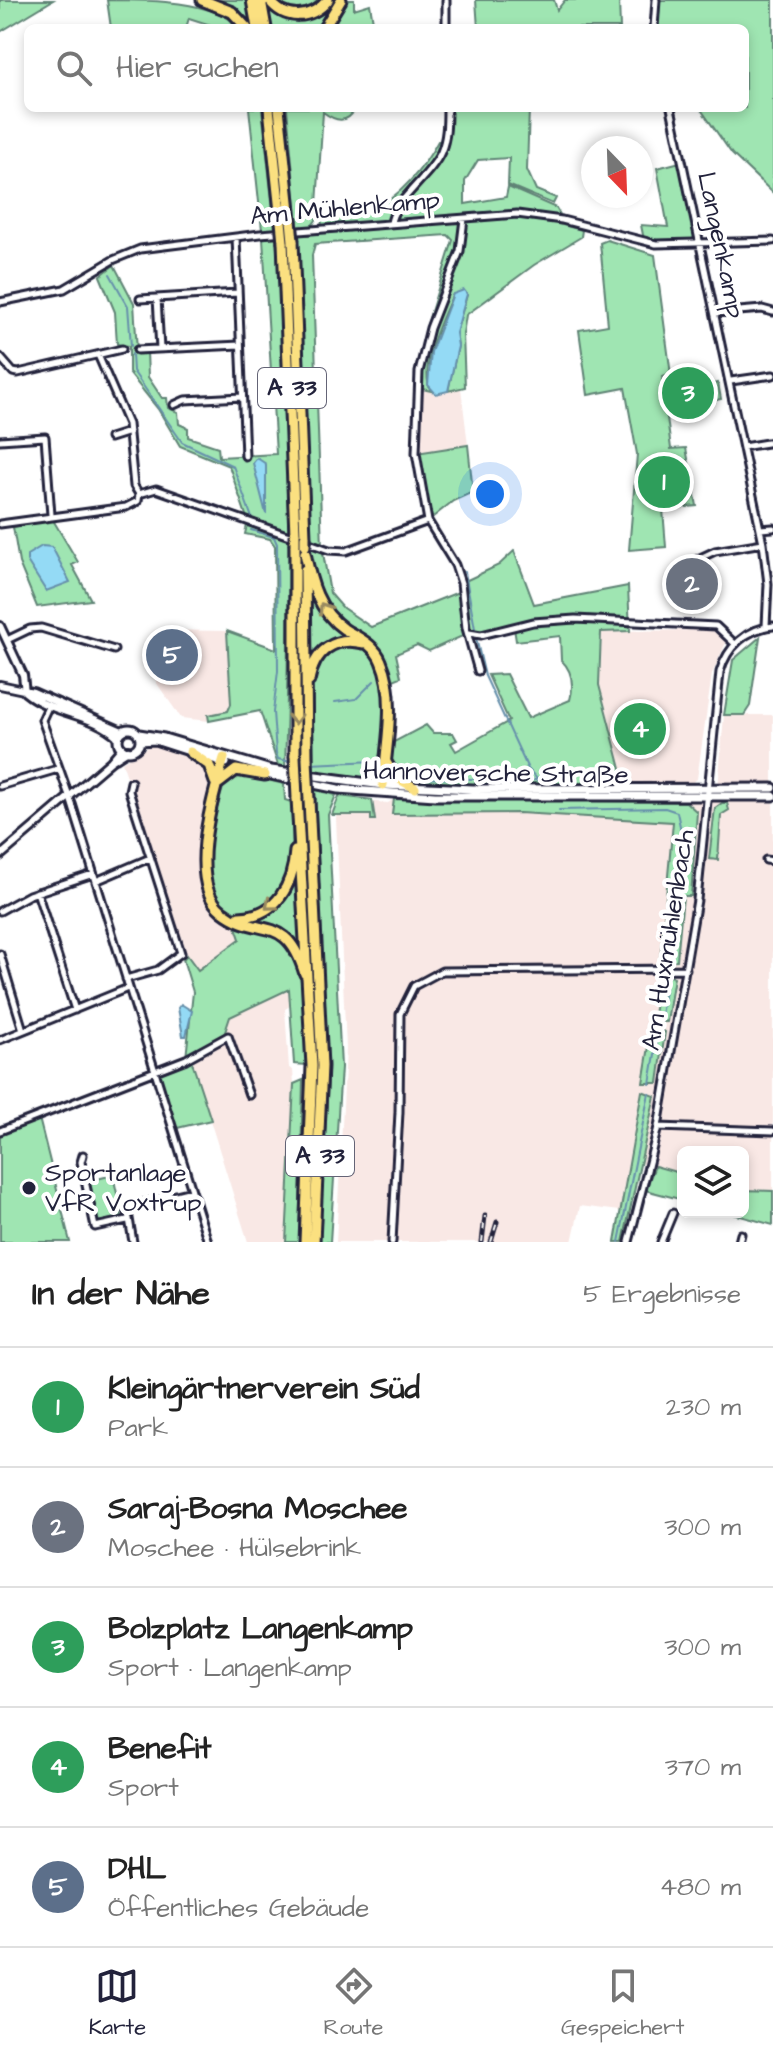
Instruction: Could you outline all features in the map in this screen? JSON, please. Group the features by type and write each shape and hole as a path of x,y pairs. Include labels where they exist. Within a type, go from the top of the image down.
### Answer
{"highway":[{"path":"202,0 232,12 243,24"},
{"path":"252,0 256,24"},
{"path":"261,0 265,24"},
{"path":"269,0 284,13 301,16 318,10 328,0"},
{"path":"326,24 341,0"},
{"name":"A 33","path":"270,112 286,220"},
{"name":"A 33","path":"281,112 301,543 317,1068 314,1242"},
{"path":"301,543 322,608 344,629 369,644 381,660 387,682 382,789"},
{"name":"A 33","path":"301,543 295,756 317,1068 305,1242"},
{"path":"306,700 314,662 325,648 351,640 369,644"},
{"path":"190,752 211,768 216,790"},
{"path":"385,759 394,776 415,788"},
{"path":"223,761 207,833 205,885 211,899 232,917 278,931 286,937 301,962 311,1005"},
{"path":"216,790 231,771 265,775"},
{"path":"232,917 257,916 268,910 287,889 295,862 299,816"}],"main road":[{"path":"223,761 139,738 131,729 120,734 125,749 139,738 155,735 223,761"},
{"name":"Hannoversche Straße","path":"223,761 265,775 382,789 709,792 773,788"},
{"name":"Hannoversche Straße","path":"223,761 382,789 709,792 773,796"}],"street":[{"path":"446,0 446,24"},
{"path":"654,24 656,0"},
{"path":"391,224 394,211 430,170 442,150 447,112"},
{"name":"Langenkamp","path":"672,112 763,543 769,626"},
{"name":"Am Mühlenkamp","path":"0,302 64,289 113,260 140,249 236,237 391,224 542,216 645,243 773,241"},
{"path":"464,219 460,251 430,328 419,372 416,453 428,521 455,565 478,671"},
{"path":"236,237 245,456"},
{"path":"140,299 237,293"},
{"path":"157,298 160,349"},
{"path":"716,313 762,309 773,312"},
{"path":"137,350 240,345"},
{"path":"0,357 13,372 18,373 122,349"},
{"path":"0,524 126,507 138,501 129,432 98,355"},
{"path":"731,381 773,375"},
{"path":"174,405 185,400 242,397"},
{"path":"110,438 129,432"},
{"path":"0,440 45,437 51,515"},
{"path":"743,447 773,442"},
{"path":"139,494 156,489 329,550 346,551 428,521"},
{"path":"760,529 773,528"},
{"path":"698,559 715,551 763,543"},
{"path":"469,633 481,635 533,622 575,619 721,627 735,644 769,626"},
{"path":"0,626 23,675 25,692"},
{"path":"7,640 30,629 41,628 114,650"},
{"name":"Am Huxmühlenbach","path":"629,1242 658,1127 686,969 703,859 720,672 735,644"},
{"path":"0,685 104,720 120,734"},
{"path":"25,692 48,707 120,734"},
{"path":"48,707 42,720 96,881 208,1242"},
{"path":"0,856 125,749"},
{"path":"0,786 58,769"},
{"path":"126,979 158,970 180,956 129,791 131,782"},
{"path":"96,881 150,858"},
{"path":"0,911 37,892 93,874"},
{"path":"37,892 75,1010"},
{"path":"0,954 23,1030"},
{"path":"392,1242 400,1014 414,986 442,971 686,969"},
{"path":"0,1040 128,988"},
{"path":"0,1131 186,1059 228,1036 249,1095"},
{"path":"658,1127 773,1131"},
{"path":"83,1155 81,1162 95,1227 127,1220"},
{"path":"133,1242 126,1210 133,1204 192,1191"},
{"path":"661,1242 673,1213"},
{"path":"739,1242 741,1234"}],"shaded area":[{"path":"418,388 436,393 461,388 468,445 416,453"},
{"path":"155,630 227,631 231,704 228,711 208,715 209,721 181,718 156,682 152,664"},
{"path":"716,630 727,640 712,674 697,779 691,783 625,784 599,685 601,631"},
{"path":"724,715 773,715 773,1191 749,1190 749,1146 677,1146 677,1173 629,1161 620,1211 580,1206 572,1242 336,1242 346,1049 336,819 338,799 388,803 394,799 717,802"},
{"path":"153,744 197,762 210,777 203,825 202,885 213,909 235,924 241,939 197,970 187,955 122,762"},
{"path":"289,989 290,1006 285,1009 289,1068 293,1070 294,1084 286,1242 248,1242 190,1056 230,1017"}],"green space":[{"path":"0,0 53,0 0,32"},
{"path":"107,0 160,1 198,7 236,24 208,24 189,18 187,24 110,24"},
{"path":"210,0 248,0 253,24 249,24 227,6"},
{"path":"272,0 325,0 316,9 291,13"},
{"path":"338,0 331,16 323,24 271,24 267,3 290,19"},
{"path":"346,0 354,0 354,9 370,4 373,24 332,24"},
{"path":"476,0 554,0 557,10 565,0 619,0 620,24 478,24"},
{"path":"656,0 773,0 773,193 732,154 703,112 749,112 749,24 654,24"},
{"path":"249,112 262,112 275,229 262,230"},
{"path":"287,112 323,112 316,220 311,227 298,228"},
{"path":"323,112 353,112 345,119 332,118"},
{"path":"450,112 529,112 527,170 536,190 556,198 553,204 508,185 509,158 478,160 465,181 465,204 506,197 508,187 556,208 561,216 517,212 436,217 433,224 517,218 543,220 582,230 581,237 534,265 466,315 463,334 465,387 448,391 458,346 456,333 467,295 453,294 438,328 428,369 431,391 418,388 429,328 426,328 453,240 448,235 315,244 312,255 322,547 330,593 343,608 371,627 461,591 461,583 499,565 514,551 534,604 628,586 630,631 601,632 599,685 625,784 480,785 414,782 400,777 389,760 390,744 426,725 433,733 453,733 457,740 451,743 456,751 509,721 488,675 506,674 528,718 570,700 572,678 561,660 560,636 516,641 514,628 481,635 469,633 429,651 417,645 396,654 401,677 391,681 388,668 324,607 311,564 298,235 321,233 322,217 366,211 392,198 419,171 438,141 448,141"},
{"path":"684,161 702,241 644,240 641,225 668,227 657,168"},
{"path":"276,237 288,503 285,769 279,768 260,711 209,721 208,715 228,711 231,704 227,631 276,649 275,546 270,539 245,534 248,521 229,466 180,446 158,409 129,373 129,346 117,344 115,312 100,276 114,265 134,303 137,351 147,351 148,377 162,398 167,398 168,408 178,412 179,424 188,428 188,437 218,447 219,457 276,454 263,238"},
{"path":"607,240 655,255 671,375 662,377 671,449 686,448 697,506 663,509 666,547 629,550 637,454 625,388 588,395 579,330 608,325 600,243"},
{"path":"705,375 707,385 718,383 721,399 668,410 664,381"},
{"path":"468,445 473,492 453,501 428,521 416,453"},
{"path":"53,520 78,562 72,565 91,600 37,607 19,563 13,527"},
{"path":"310,587 320,609 356,639 326,644 310,666"},
{"path":"760,637 750,706 744,715 724,715 733,660"},
{"path":"339,643 364,647 374,655 381,669 384,725 377,773 371,779 314,774 312,674 315,664"},
{"path":"247,775 284,784 285,800 291,802 292,840 290,868 282,892 271,903 245,915 226,908 214,895 208,878 207,858 226,778"},
{"path":"315,790 336,795 328,815 341,1067 330,1242 319,1242 328,1082"},
{"path":"339,796 372,800 375,820 371,820 371,815 332,815"},
{"path":"394,799 686,802 697,812 691,896 683,896 677,960 660,961 673,822 519,813 392,814"},
{"path":"727,803 729,810 721,815 718,860 709,859 715,808"},
{"path":"295,862 303,954 286,937 243,922 277,902"},
{"path":"235,924 272,932 284,941 293,954 303,991 307,1065 294,1064 289,989 230,1017 224,1035 190,1056 211,1120 173,1129 154,1069 186,1058 193,992 183,959 187,955 198,970 240,939"},
{"path":"660,974 674,977 667,1022 653,1022"},
{"path":"652,1028 665,1032 658,1083 643,1083"},
{"path":"303,1080 299,1242 286,1242 294,1084"},
{"path":"642,1091 655,1096 623,1242 615,1242"},
{"name":"Sportanlage VfR Voxtrup","path":"39,1118 70,1242 0,1242 0,1134"},
{"path":"655,1166 677,1172 677,1198 645,1190"},
{"path":"113,1175 122,1217 98,1222 89,1181"},
{"path":"749,1190 773,1191 773,1225 748,1218"}],"water":[{"path":"464,290 467,294 456,333 458,346 448,391 436,394 428,385 431,352 453,294"},
{"path":"257,458 266,464 266,514 253,463"},
{"path":"42,546 52,547 70,582 46,591 27,561 27,555"},
{"path":"181,1004 192,1011 186,1036 183,1036 178,1008"}],"waterway":[{"path":"110,274 128,306 131,346"},
{"path":"132,354 133,371 182,442 233,466 252,518"},
{"path":"251,530 274,537 277,544 278,671 273,712 278,759 291,762"},
{"path":"465,572 475,629"},
{"path":"476,638 485,676 528,769 538,780"},
{"path":"335,702 356,699 374,681"},
{"path":"309,764 376,761"},
{"path":"391,761 398,772 413,778 537,780"},
{"path":"559,810 665,808 677,812 681,831 669,961"},
{"path":"660,1023 667,975"},
{"path":"650,1084 659,1030"},
{"path":"619,1242 649,1093"}],"railway":[{"path":"482,1242 485,1216"},
{"path":"491,1242 497,1222"}],"place":[{"name":"Bolzplatz Langenkamp","path":"688,393"},
{"name":"Kleingärtnerverein Süd","path":"664,482"},
{"name":"Saraj-Bosna Moschee","path":"692,584"},
{"name":"DHL","path":"172,655"},
{"name":"Benefit","path":"640,729"},
{"name":"Sportanlage VfR Voxtrup","path":"29,1188"}]}
